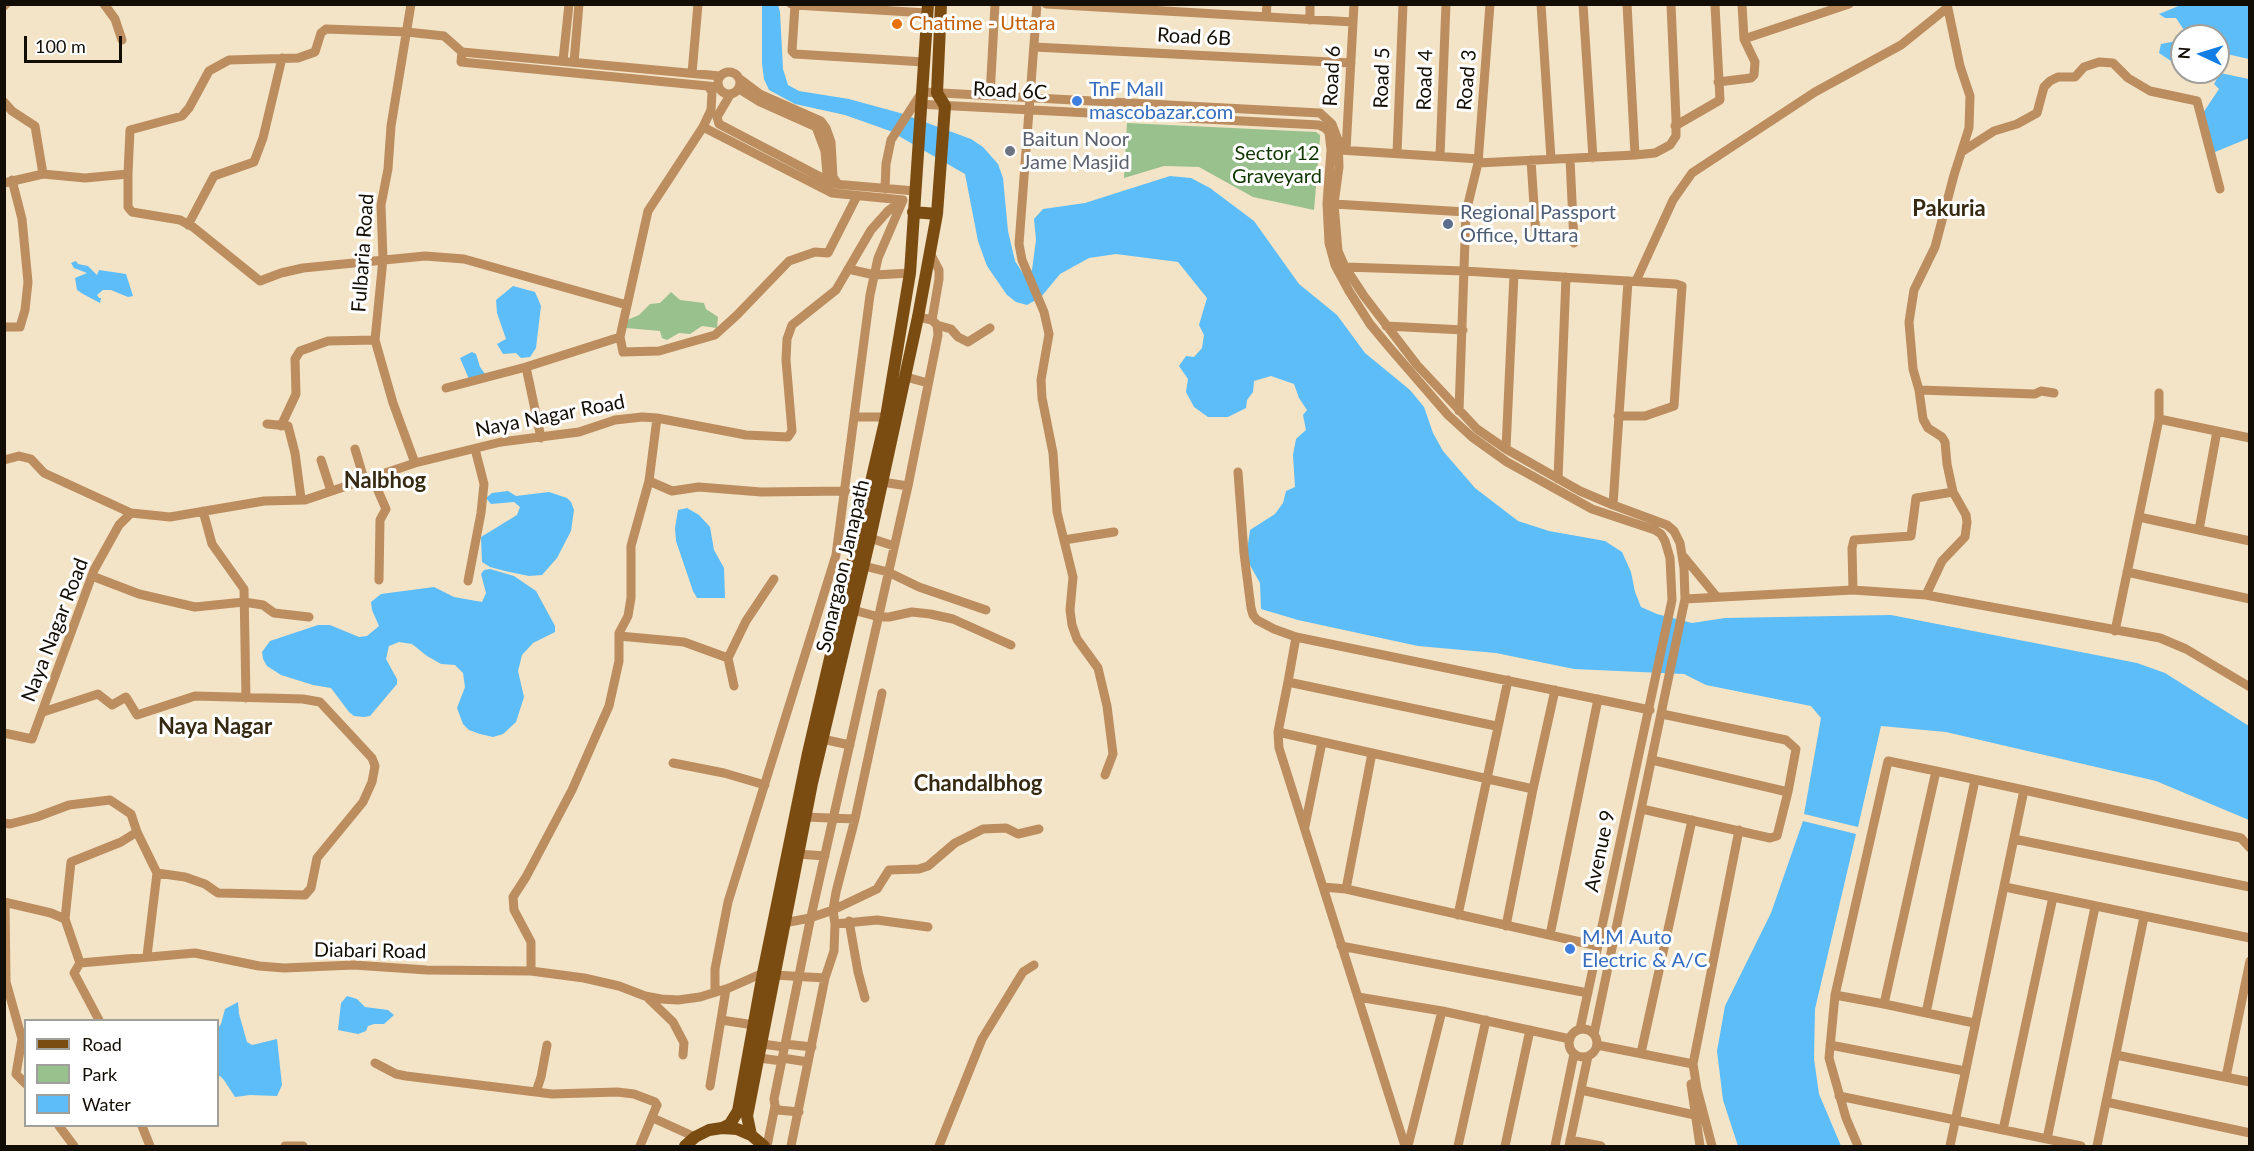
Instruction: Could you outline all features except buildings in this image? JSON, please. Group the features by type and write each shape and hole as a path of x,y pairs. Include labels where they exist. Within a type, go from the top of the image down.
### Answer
{"main road":[{"path":"941,4 937,93 945,112"},
{"name":"Sonargaon Janapath","path":"722,1128 730,1124 738,1111 754,1025 779,922 808,753 886,417 910,273 911,201 917,106 924,62 927,9"},
{"name":"Sonargaon Janapath","path":"779,922 798,854 822,739 864,566 906,377 937,214 945,112"},
{"path":"911,201 937,214"},
{"name":"Sonargaon Janapath","path":"751,1135 747,1116 762,1044 768,974"},
{"path":"686,1146 695,1137 709,1130 722,1128 737,1129 751,1135 766,1146"}],"street":[{"path":"104,4 115,19 122,40"},
{"name":"Fulbaria Road","path":"411,4 381,205 383,259 375,340 393,403 415,463"},
{"path":"563,61 569,4"},
{"path":"574,62 579,4"},
{"path":"692,73 698,4"},
{"path":"790,4 927,9"},
{"path":"990,96 995,4"},
{"path":"1037,4 1029,127 1018,233 1022,260 1044,312 1049,334 1041,381 1042,398 1052,446 1057,512 1073,576 1070,610 1072,625 1077,639 1098,668 1107,706 1113,754 1105,775"},
{"path":"1046,4 1223,10 1266,17 1353,22"},
{"path":"1266,17 1267,4"},
{"path":"1310,20 1311,4"},
{"name":"Road 6","path":"1354,4 1348,122 1334,204 1338,251 1345,267 1386,326 1417,365 1478,429 1506,449 1558,479 1613,505 1667,525 1674,531 1682,554"},
{"name":"Road 5","path":"1397,153 1403,4"},
{"name":"Road 4","path":"1440,156 1446,4"},
{"name":"Road 3","path":"1459,411 1466,212 1478,161 1490,4"},
{"path":"1541,4 1551,159"},
{"path":"1583,4 1593,158"},
{"path":"1627,4 1635,155"},
{"path":"1348,122 1327,126 1343,150 1440,156 1478,161 1593,158 1655,153 1670,145 1676,136 1671,4"},
{"path":"1675,126 1719,102 1715,4"},
{"path":"1718,82 1751,78 1754,75 1755,63 1744,39 1742,4"},
{"path":"1744,39 1849,4"},
{"path":"795,5 792,51 795,54 924,62"},
{"path":"1613,505 1618,416 1632,281 1673,200 1692,173 1815,92 1901,45 1947,6 1960,66 1970,96 1969,128 1935,247 1914,290 1909,322 1913,369 1925,424 1945,442 1953,492 1966,515 1966,532 1958,545 1942,561 1926,595"},
{"path":"627,305 464,259 425,256 303,268 260,281 180,220 132,212 128,207 130,130 182,116 189,108 209,71 220,63 240,58 298,57 315,52 321,33 326,29 407,32 444,36 462,52 720,76 731,72 760,94 821,121 831,142 833,177 837,184"},
{"name":"Road 6B","path":"1034,46 1351,63"},
{"path":"462,52 461,62 718,87 723,93 730,95"},
{"path":"188,225 214,176 254,162 263,138 282,58"},
{"path":"1963,151 1994,131 2017,124 2037,114 2044,87 2058,76 2075,77 2084,67 2099,62 2113,63 2128,78 2150,91 2197,101 2220,189"},
{"path":"718,87 720,76"},
{"path":"739,89 740,79"},
{"path":"708,86 712,92 711,110 703,127 648,211 620,337 623,352 659,351 715,334 737,315 789,261 815,252 828,253 857,196"},
{"path":"739,89 730,95 717,117 719,124 837,184 885,189 911,201"},
{"path":"739,89 760,102 816,127 825,151 828,180"},
{"name":"Road 6C","path":"917,106 937,93 1320,113 1327,126"},
{"path":"4,102 12,111 35,126 43,174"},
{"path":"885,189 886,164 895,131 917,106"},
{"name":"Road 6C","path":"917,106 945,112 1030,110 1327,126"},
{"path":"1228,120 1229,108"},
{"name":"Avenue 9","path":"1327,126 1331,150 1327,203 1329,243 1335,265 1370,324 1448,415 1472,437 1507,462 1592,509 1638,523 1661,534 1670,558 1672,600 1580,1029"},
{"path":"703,127 832,193 911,201"},
{"path":"1570,159 1574,243"},
{"path":"1531,160 1536,237"},
{"path":"4,327 20,327 25,310 28,282 22,219 8,181 43,174 86,178 128,174"},
{"path":"715,992 715,969 728,902 836,555 874,275 885,239 911,201"},
{"name":"Naya Nagar Road","path":"4,460 19,456 31,459 44,473 131,513 170,517 264,501 305,500 415,463 501,442 579,432 615,420 657,418 746,435 788,437 791,435 786,360 787,339 792,325 836,290 870,230 888,211 911,201"},
{"path":"1334,204 1466,212"},
{"path":"766,1146 810,918 908,486 938,335 935,323 939,270 929,252"},
{"path":"1345,267 1464,271 1682,286 1674,403 1671,407 1645,416 1618,416"},
{"path":"848,268 874,275 910,273"},
{"path":"1506,449 1514,274"},
{"path":"1558,479 1566,277"},
{"path":"918,317 951,329 958,337 968,342 990,328"},
{"path":"1386,326 1463,330"},
{"path":"446,388 526,368 620,337"},
{"path":"281,426 296,394 295,358 300,351 328,341 375,340"},
{"path":"526,368 541,438"},
{"path":"906,377 928,383"},
{"path":"1919,390 1988,394 1993,392 2035,394 2041,391 2054,393"},
{"path":"2115,631 2158,419 2159,393"},
{"path":"856,417 886,417"},
{"path":"531,971 531,942 514,910 513,897 526,878 572,790 609,706 619,661 619,636 628,616 631,598 631,546 649,481 657,418"},
{"path":"2158,419 2250,438"},
{"path":"267,424 288,426 295,453 301,498"},
{"path":"2199,530 2217,431"},
{"path":"355,449 386,509 380,520 380,580"},
{"path":"468,581 481,513 483,484 475,449"},
{"path":"321,460 331,491"},
{"path":"1238,472 1244,553 1253,615 1257,620 1296,637 1598,699 1651,705 1664,704"},
{"path":"649,481 672,491 699,487 761,492 846,491"},
{"path":"882,482 908,486"},
{"path":"1853,590 1852,548 1854,540 1908,538 1912,534 1916,498 1953,492"},
{"path":"203,511 212,544 244,589 246,698"},
{"name":"Naya Nagar Road","path":"4,733 33,739 92,576 119,525 131,513"},
{"path":"2139,517 2250,541"},
{"path":"1064,540 1114,532"},
{"path":"870,538 894,546"},
{"path":"1682,554 1717,597"},
{"name":"Avenue 9","path":"1597,1045 1594,1034 1684,602 1685,579 1682,554"},
{"path":"864,566 888,572 919,587 986,610"},
{"path":"2127,572 2250,599"},
{"path":"92,576 139,594 195,606 244,602 263,605 274,613 309,617"},
{"path":"734,686 728,658 747,621 774,579"},
{"path":"1684,602 1717,597 1853,590 1926,595 2169,641 2250,687"},
{"path":"853,610 879,617 912,612 953,619 1011,645"},
{"path":"619,636 684,642 728,658"},
{"path":"1296,637 1288,682 1496,726"},
{"path":"1458,915 1496,726 1508,680"},
{"path":"1406,1146 1279,748 1278,732 1288,682 1438,714"},
{"path":"1506,926 1555,690"},
{"path":"791,1146 825,978 834,951 833,910 882,693"},
{"path":"43,712 98,694 112,705 126,697 137,715 195,696 303,699 320,702 375,763 372,782 363,801 317,858 311,888 305,895 218,893 205,884 185,877 157,873"},
{"path":"1550,935 1598,699"},
{"path":"1642,808 1770,838 1777,836 1788,792 1796,749 1786,740 1662,714"},
{"path":"1278,732 1533,789"},
{"path":"822,739 850,745"},
{"path":"1304,828 1322,742"},
{"path":"1346,889 1372,753"},
{"path":"1652,760 1788,792"},
{"path":"1858,1146 1839,1096 1829,1058 1830,1045 1835,995 1888,761 2241,838 2250,848"},
{"path":"673,763 724,773 765,785"},
{"path":"1884,1004 1936,771"},
{"path":"1926,1013 1975,780"},
{"path":"1950,1146 2024,790"},
{"path":"4,823 10,824 37,817 69,805 110,800 130,814 157,873 147,956"},
{"path":"805,817 855,819"},
{"path":"1641,1053 1692,820"},
{"path":"779,922 810,918 833,910 877,889 887,871 920,869 928,866 955,843 983,828 1006,828 1018,834 1039,829"},
{"path":"1700,1146 1700,1116 1691,1063 1739,831"},
{"path":"98,1019 74,972 80,963 65,919 71,862 121,842 137,832"},
{"path":"2014,839 2250,887"},
{"path":"798,854 825,856"},
{"path":"1323,887 1346,889 1598,946"},
{"path":"2005,887 2250,938"},
{"path":"2003,1130 2053,897"},
{"path":"24,1082 16,1074 22,1039 6,982 5,902 51,913 65,919"},
{"path":"2047,1139 2096,906"},
{"path":"2097,1146 2144,917"},
{"path":"835,924 877,920 928,927"},
{"path":"849,921 865,998"},
{"path":"1341,946 1588,993"},
{"name":"Diabari Road","path":"80,963 195,953 248,964 284,968 354,965 427,970 531,971 584,978 661,999 689,999 768,974"},
{"path":"2226,1077 2250,961"},
{"path":"939,1146 982,1039 1023,972 1034,965"},
{"path":"768,974 825,978"},
{"path":"710,1086 726,989"},
{"path":"1835,995 1974,1023"},
{"path":"645,996 656,1003 673,1022 684,1043 683,1055"},
{"path":"1358,998 1442,1011 1570,1039"},
{"path":"1406,1146 1442,1011"},
{"path":"721,1020 754,1025"},
{"path":"1458,1146 1486,1020"},
{"path":"1594,1034 1580,1029 1573,1033 1570,1047 1574,1054 1588,1056 1594,1052 1597,1045 1691,1063"},
{"path":"1505,1146 1530,1030"},
{"path":"762,1044 812,1047"},
{"path":"536,1092 542,1077 548,1045"},
{"path":"1830,1045 1965,1071"},
{"path":"1555,1146 1574,1054"},
{"path":"2116,1055 2250,1082"},
{"path":"1588,1056 1569,1143 1602,1146"},
{"path":"759,1058 808,1062"},
{"path":"375,1063 396,1074 406,1076 552,1094 617,1092 634,1094 654,1102 657,1109 640,1146"},
{"path":"1581,1090 1700,1116"},
{"path":"1839,1096 2081,1146"},
{"path":"2106,1102 2250,1133"},
{"path":"775,1106 778,1110 799,1112"},
{"path":"1700,1116 1712,1146"},
{"path":"653,1118 695,1137"},
{"path":"60,1127 74,1146"},
{"path":"142,1127 146,1145"},
{"path":"285,1146 303,1146"}],"green space":[{"name":"Sector 12 Graveyard","path":"1127,123 1316,132 1320,138 1314,210 1253,197 1199,167 1164,166 1124,178"},
{"path":"671,292 680,300 704,303 706,309 718,317 717,328 702,326 690,334 679,333 667,340 662,338 660,331 626,328 625,321 639,315 650,304 660,303"}],"water":[{"path":"762,5 778,5 783,69 788,85 799,91 849,99 900,113 971,139 983,147 998,164 1003,178 1008,231 1015,261 1024,275 1032,270 1036,240 1034,219 1043,209 1085,203 1170,176 1191,178 1210,188 1254,221 1299,284 1337,315 1365,353 1410,390 1424,407 1433,433 1443,451 1475,488 1518,521 1549,531 1605,541 1622,552 1631,572 1641,607 1657,614 1692,623 1725,618 1891,615 2137,663 2165,673 2249,726 2249,820 2156,781 1946,732 1881,726 1858,827 1804,814 1821,718 1811,706 1706,685 1684,674 1574,669 1496,653 1418,646 1298,620 1261,609 1260,583 1246,558 1250,530 1275,514 1283,503 1286,491 1295,487 1293,455 1296,439 1306,430 1303,415 1307,410 1294,384 1271,376 1254,381 1253,392 1247,400 1246,408 1228,417 1208,417 1194,407 1186,392 1188,379 1179,366 1186,356 1194,357 1202,348 1204,335 1199,325 1207,298 1178,262 1116,254 1089,258 1060,274 1041,297 1027,305 1016,302 1007,295 987,266 978,241 965,174 890,131 845,115 795,104 769,90 764,79 762,64"},
{"path":"2181,5 2249,5 2249,59 2230,55 2230,24 2180,24 2176,18 2165,18 2159,14"},
{"path":"2170,42 2170,60 2159,53 2161,44"},
{"path":"2230,75 2249,79 2249,138 2215,152 2203,140 2201,116 2219,89 2214,84 2230,84"},
{"path":"76,261 78,264 88,266 97,275 99,270 126,274 133,296 128,297 111,290 103,290 97,295 101,298 100,303 83,294 77,290 75,278 87,273 74,268 71,263"},
{"path":"513,286 535,292 541,306 536,348 530,357 521,358 516,353 503,354 497,344 506,339 497,313 496,300"},
{"path":"472,352 476,354 485,374 469,379 460,358"},
{"path":"508,491 516,496 549,492 567,498 571,502 574,510 571,531 557,558 542,575 529,576 505,571 482,562 481,537 517,515 520,507 514,502 491,504 486,498 492,493"},
{"path":"687,508 699,515 710,527 714,550 724,568 725,598 697,598 693,591 676,541 675,528 678,510"},
{"path":"490,569 514,576 536,591 555,626 555,632 533,643 522,655 518,671 524,697 516,722 503,734 493,737 469,730 463,724 457,708 465,687 463,673 455,665 441,664 412,644 399,642 389,646 386,659 397,679 397,684 370,716 364,717 354,716 349,712 331,688 281,675 267,666 263,659 262,652 270,641 318,625 330,625 359,637 367,636 379,626 371,602 381,594 434,587 454,597 482,602 486,593 481,574 484,570"},
{"path":"1803,821 1856,834 1815,1009 1814,1059 1819,1094 1841,1146 1738,1146 1723,1100 1717,1051 1725,1006 1771,913"},
{"path":"347,996 357,999 365,1007 388,1010 394,1015 384,1024 368,1026 366,1031 358,1034 338,1030 341,1003"},
{"path":"238,1002 247,1042 252,1045 277,1039 282,1085 277,1096 235,1097 219,1076 219,1027 225,1009"}],"place":[{"name":"Chatime - Uttara","path":"897,24"},
{"name":"TnF Mall mascobazar.com","path":"1077,101"},
{"name":"Baitun Noor Jame Masjid","path":"1010,151"},
{"name":"Regional Passport Office, Uttara","path":"1448,224"},
{"name":"M.M Auto Electric & A/C","path":"1570,949"}],"district":[{"name":"Pakuria","path":"1949,209"},
{"name":"Nalbhog","path":"385,481"},
{"name":"Naya Nagar","path":"215,727"},
{"name":"Chandalbhog","path":"978,784"}]}
